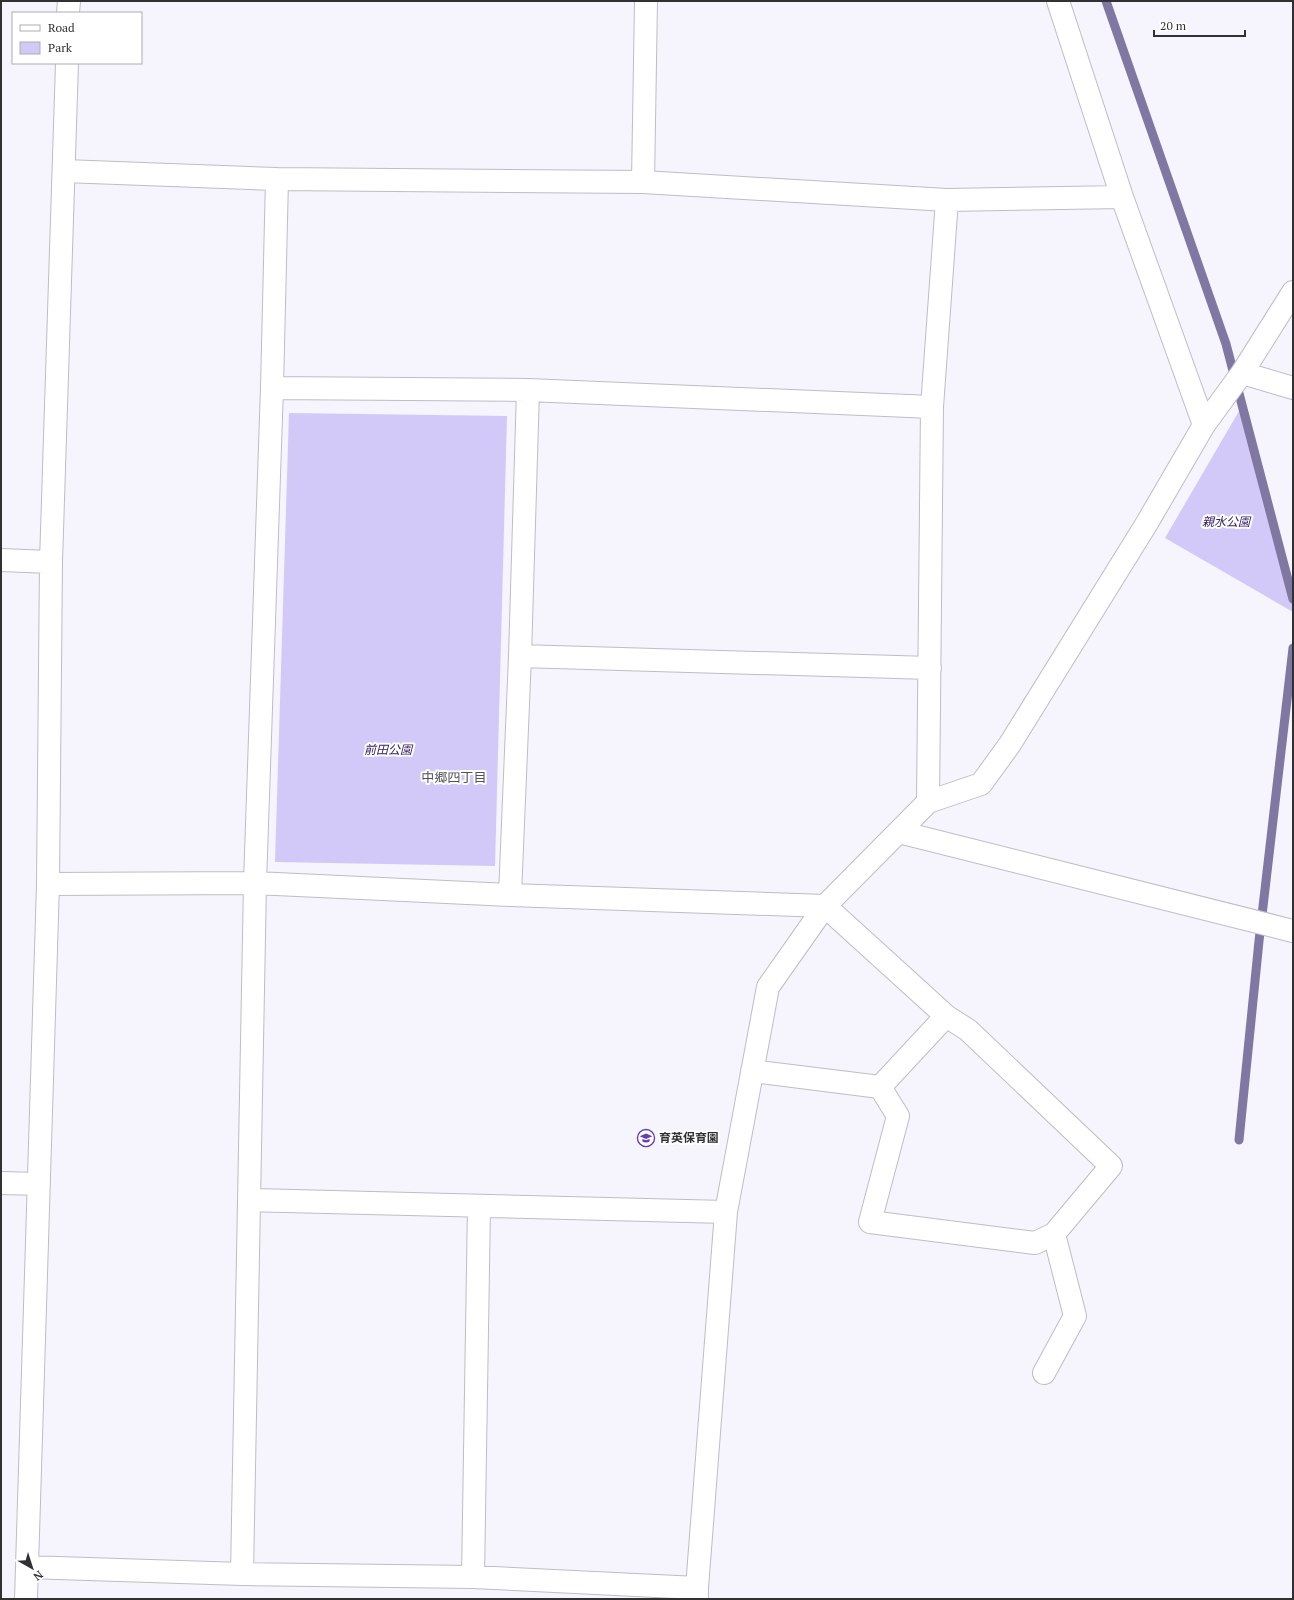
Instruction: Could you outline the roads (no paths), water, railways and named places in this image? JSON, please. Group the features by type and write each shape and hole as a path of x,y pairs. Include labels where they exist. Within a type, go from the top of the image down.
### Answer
{"street":[{"path":"68,12 69,1"},
{"path":"643,182 646,1"},
{"path":"1058,1 1122,197 1204,425"},
{"path":"26,1599 48,884 51,562 67,64"},
{"path":"64,171 277,179 643,182 947,200 1122,197"},
{"path":"242,1574 255,883 272,388 277,179"},
{"path":"928,802 932,407 947,200"},
{"path":"27,1567 242,1574 473,1577 697,1593 726,1212 768,987 825,906 928,802 981,784 1010,744 1147,524 1204,425 1242,374 1293,292"},
{"path":"1242,374 1293,388"},
{"path":"272,388 528,390 932,407"},
{"path":"510,895 520,656 528,390"},
{"path":"1,560 51,562"},
{"path":"520,656 930,668"},
{"path":"899,832 1293,931"},
{"path":"48,884 255,883 510,895 825,906 946,1016 968,1030 1111,1166 1054,1234 1035,1243 870,1222 898,1116 880,1087"},
{"path":"880,1087 946,1016"},
{"path":"752,1070 880,1087"},
{"path":"1,1183 39,1184"},
{"path":"249,1200 726,1212"},
{"path":"473,1577 479,1206"},
{"path":"1044,1373 1075,1316 1054,1234"}],"waterway":[{"path":"1106,1 1226,344 1293,599"},
{"path":"1239,1140 1259,941 1293,648"}],"place":[{"name":"育英保育園","path":"646,1138"}],"district":[{"name":"中郷四丁目","path":"454,777"}],"park label":[{"name":"親水公園","path":"1226,522"},
{"name":"前田公園","path":"388,750"}]}
